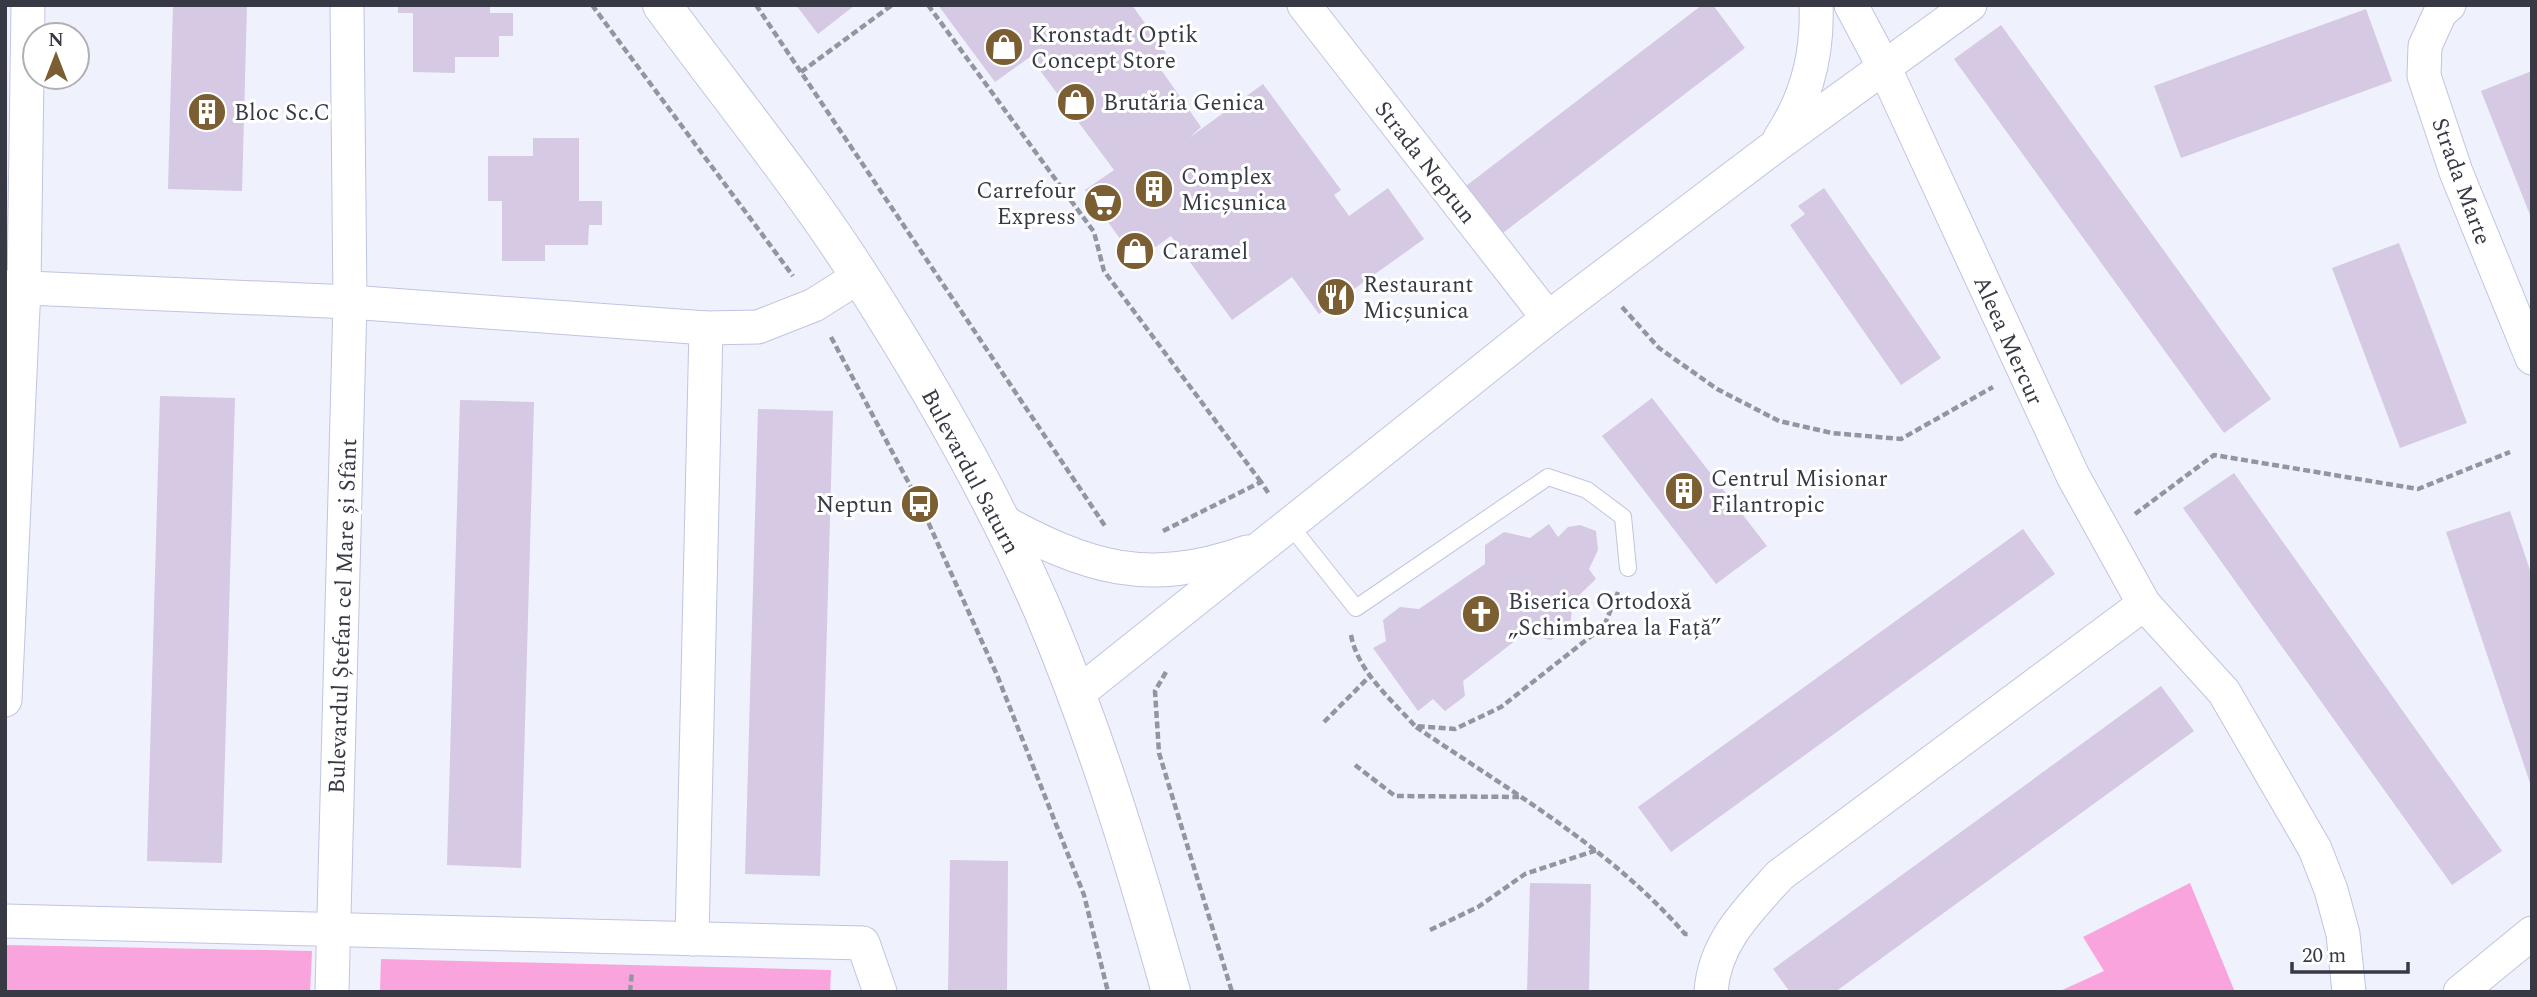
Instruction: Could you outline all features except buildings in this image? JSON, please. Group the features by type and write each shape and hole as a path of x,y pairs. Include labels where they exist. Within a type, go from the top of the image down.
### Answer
{"main road":[{"name":"Bulevardul Saturn","path":"662,5 860,276 953,431 1043,612 1076,695 1126,842 1171,992"}],"street":[{"path":"5,700 15,287 28,5"},
{"name":"Bulevardul Ștefan cel Mare și Sfânt","path":"332,992 350,302 347,5"},
{"name":"Strada Neptun","path":"1304,5 1548,318"},
{"path":"1774,147 1793,118 1805,90 1813,60 1816,5"},
{"path":"1851,5 1885,69"},
{"path":"1076,695 1548,318 1774,147 1970,5"},
{"name":"Strada Marte","path":"2449,5 2440,13 2425,46 2424,76 2456,172 2532,358"},
{"name":"Aleea Mercur","path":"1885,69 2040,411 2144,604 2224,692 2315,849 2332,890 2343,934 2348,992"},
{"path":"15,287 350,302 706,328 758,327 814,305 860,276"},
{"path":"692,939 706,328"},
{"path":"998,519 1052,548 1088,562 1125,569 1163,571 1212,564 1259,548"},
{"path":"1711,992 1712,973 1732,928 1780,875 2144,604"},
{"path":"5,921 863,943 880,992"},
{"path":"2460,992 2532,933"}],"lane":[{"path":"1289,524 1356,608 1548,477 1587,490 1623,517 1628,568"}],"path":[{"path":"592,5 814,305 920,504 997,675 1084,895 1108,992"},
{"path":"756,5 1109,531"},
{"path":"801,72 892,5"},
{"path":"928,5 1094,232 1104,271 1261,482 1289,524"},
{"path":"1599,280 1660,348 1717,388 1779,421 1819,430 1901,439 2023,369"},
{"path":"2106,535 2214,456 2418,489 2510,452"},
{"path":"1158,534 1261,482"},
{"path":"1415,726 1455,729 1501,707 1604,626 1628,568"},
{"path":"1356,608 1350,626 1354,651 1370,676 1415,726 1598,850 1657,903 1685,934 1732,928"},
{"path":"1324,722 1370,676"},
{"path":"1155,691 1159,753 1232,992"},
{"path":"1355,765 1395,796 1520,797"},
{"path":"1430,930 1478,906 1525,874 1598,850"}],"shaded area":[{"path":"2190,883 2235,992 2058,992 2104,971 2083,937"},
{"path":"5,945 312,951 310,992 5,992"},
{"path":"381,959 831,970 830,992 380,992"}],"place":[{"name":"Kronstadt Optik Concept Store","path":"1004,47"},
{"name":"Brutăria Genica","path":"1076,102"},
{"name":"Bloc Sc.C","path":"207,112"},
{"name":"Complex Micșunica","path":"1154,189"},
{"name":"Carrefour Express","path":"1103,203"},
{"name":"Caramel","path":"1135,251"},
{"name":"Restaurant Micșunica","path":"1336,297"},
{"name":"Centrul Misionar Filantropic","path":"1684,491"},
{"name":"Neptun","path":"920,504"},
{"name":"Biserica Ortodoxă „Schimbarea la Față”","path":"1481,614"}]}
